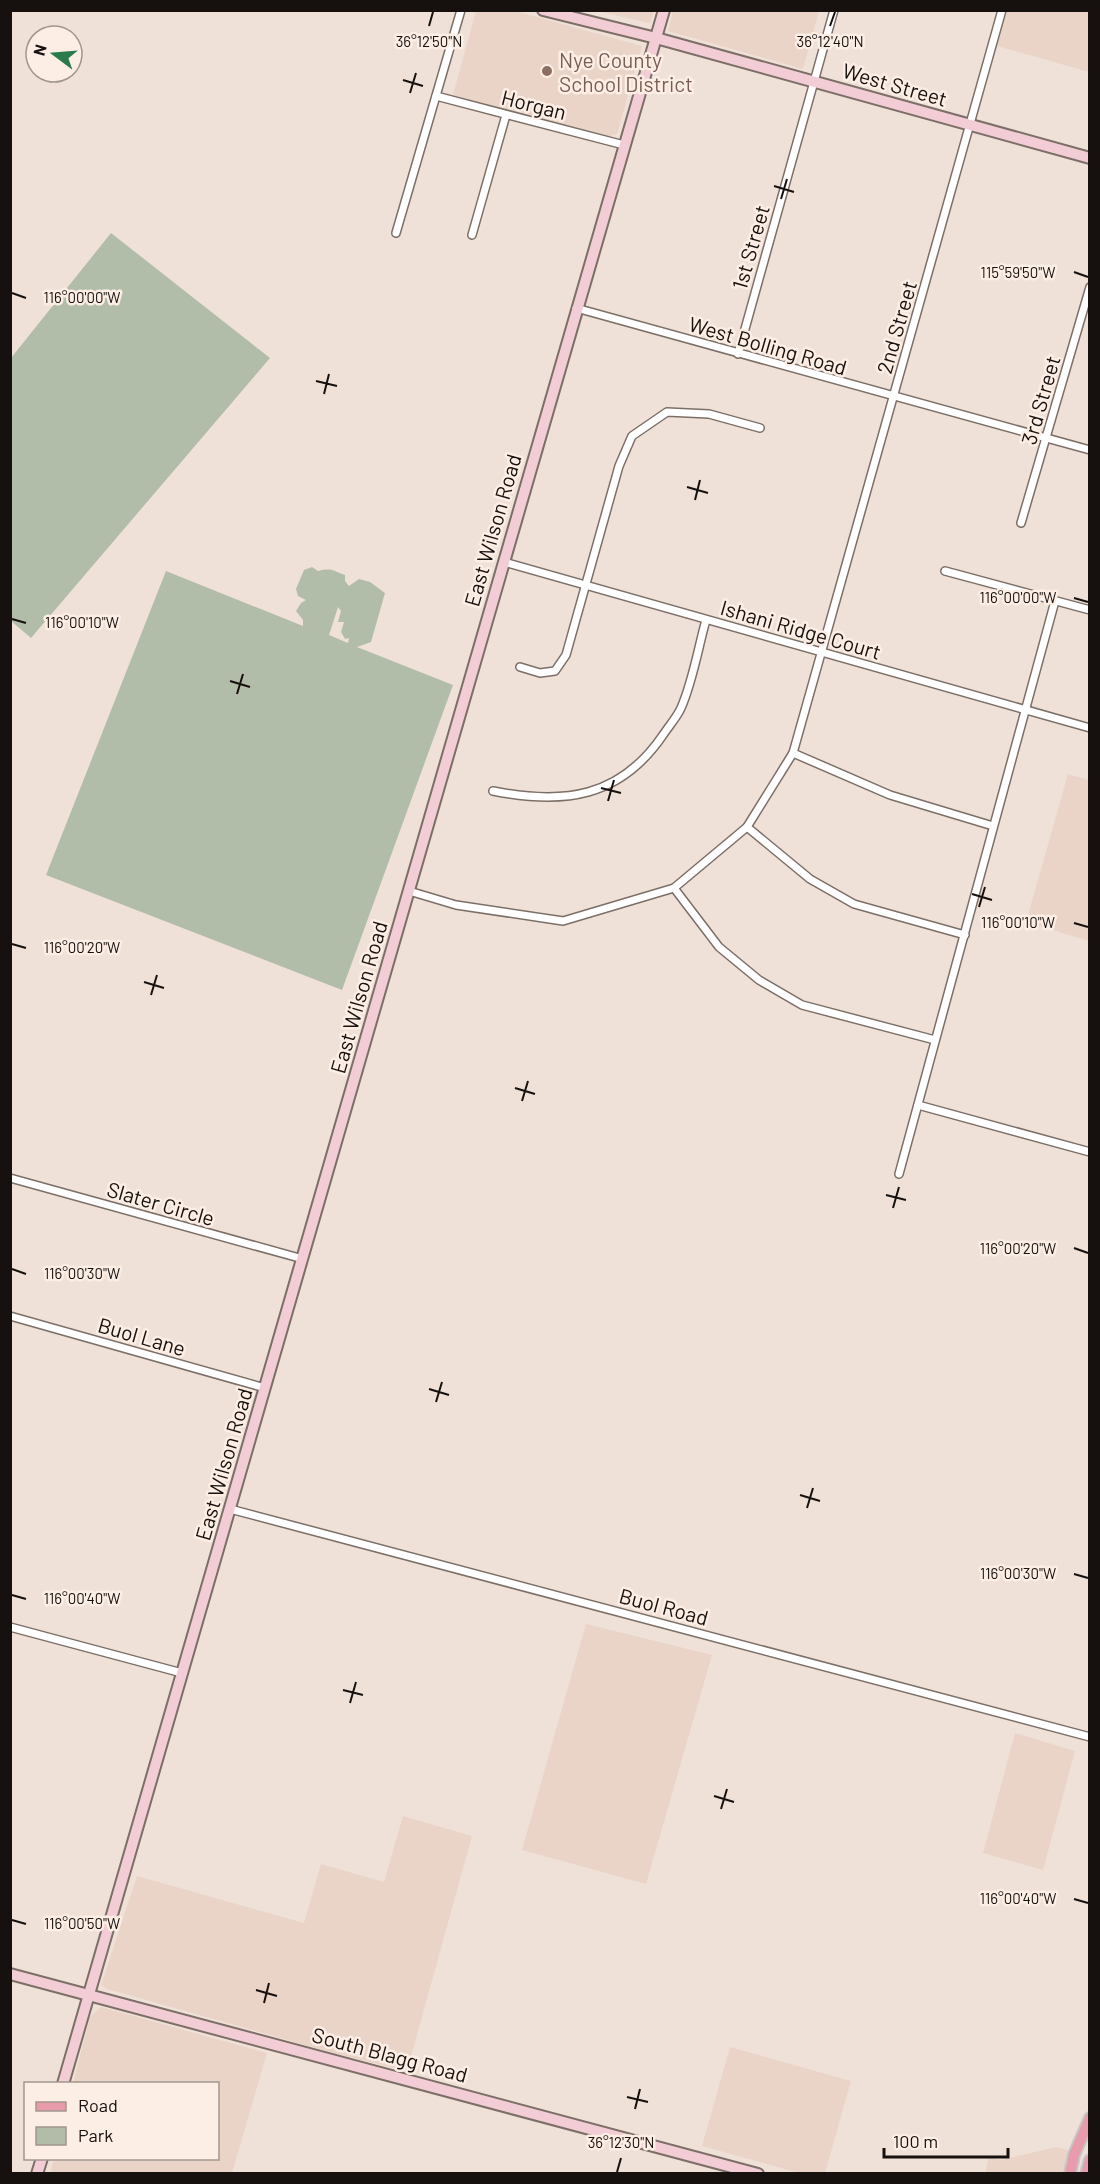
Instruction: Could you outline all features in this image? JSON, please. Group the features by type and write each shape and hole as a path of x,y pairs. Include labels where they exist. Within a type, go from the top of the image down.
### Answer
{"main road":[{"path":"1070,2174 1089,2118"},
{"path":"1086,2174 1089,2160"}],"street":[{"path":"396,233 461,10"},
{"name":"West Street","path":"543,10 656,38 1089,158"},
{"name":"East Wilson Road","path":"64,2082 664,10"},
{"name":"1st Street","path":"738,354 834,10"},
{"name":"2nd Street","path":"674,888 747,827 793,753 1002,10"},
{"name":"Horgan","path":"436,96 624,145"},
{"path":"472,236 506,115"},
{"name":"3rd Street","path":"1021,523 1089,287"},
{"name":"West Bolling Road","path":"576,309 1089,450"},
{"path":"520,667 540,673 555,670 566,655 619,466 632,436 667,412 709,414 760,428"},
{"name":"Ishani Ridge Court","path":"504,562 1089,728"},
{"path":"945,571 1089,610"},
{"path":"899,1174 1055,601"},
{"path":"493,791 552,798 594,792 628,775 654,748 681,708 706,620"},
{"path":"793,753 890,795 993,826"},
{"path":"747,827 810,879 854,904 965,935"},
{"path":"409,891 456,905 563,921 674,888 718,947 759,980 802,1005 935,1040"},
{"path":"918,1105 1089,1152"},
{"name":"Slater Circle","path":"10,1178 303,1259"},
{"name":"Buol Lane","path":"10,1316 265,1388"},
{"name":"Buol Road","path":"230,1509 1089,1737"},
{"path":"10,1627 182,1673"},
{"name":"South Blagg Road","path":"10,1974 758,2174"}],"shaded area":[{"path":"654,10 650,23 597,11"},
{"path":"673,10 819,11 803,69 668,31"},
{"name":"Nye County School District","path":"476,11 515,11 642,46 617,134 609,136 453,95"},
{"path":"1007,11 1089,11 1089,72 997,46"},
{"path":"1068,774 1089,780 1089,941 1026,922"},
{"path":"586,1624 712,1655 646,1884 522,1850"},
{"path":"1015,1733 1075,1751 1043,1870 983,1853"},
{"path":"403,1816 472,1836 407,2071 337,2054 107,1989 101,1985 137,1876 304,1923 321,1864 384,1882"},
{"path":"101,2007 267,2053 232,2173 50,2173 54,2160 219,2160 219,2082 73,2082 90,2017"},
{"path":"730,2047 851,2081 825,2173 799,2173 702,2146"},
{"path":"1056,2147 1072,2151 1067,2173 985,2174 989,2157 1001,2160"}],"green space":[{"path":"111,233 270,358 31,638 11,621 11,358"},
{"path":"312,567 318,571 332,570 345,575 345,581 349,586 359,579 370,582 385,593 371,642 357,647 453,685 342,990 46,875 166,571 303,626 303,620 296,611 306,600 298,596 296,589 304,570","holes":["338,607 341,611 338,622 344,622 341,632 345,639 349,638 348,643 329,635"]}],"place":[{"name":"Nye County School District","path":"547,71"}]}
